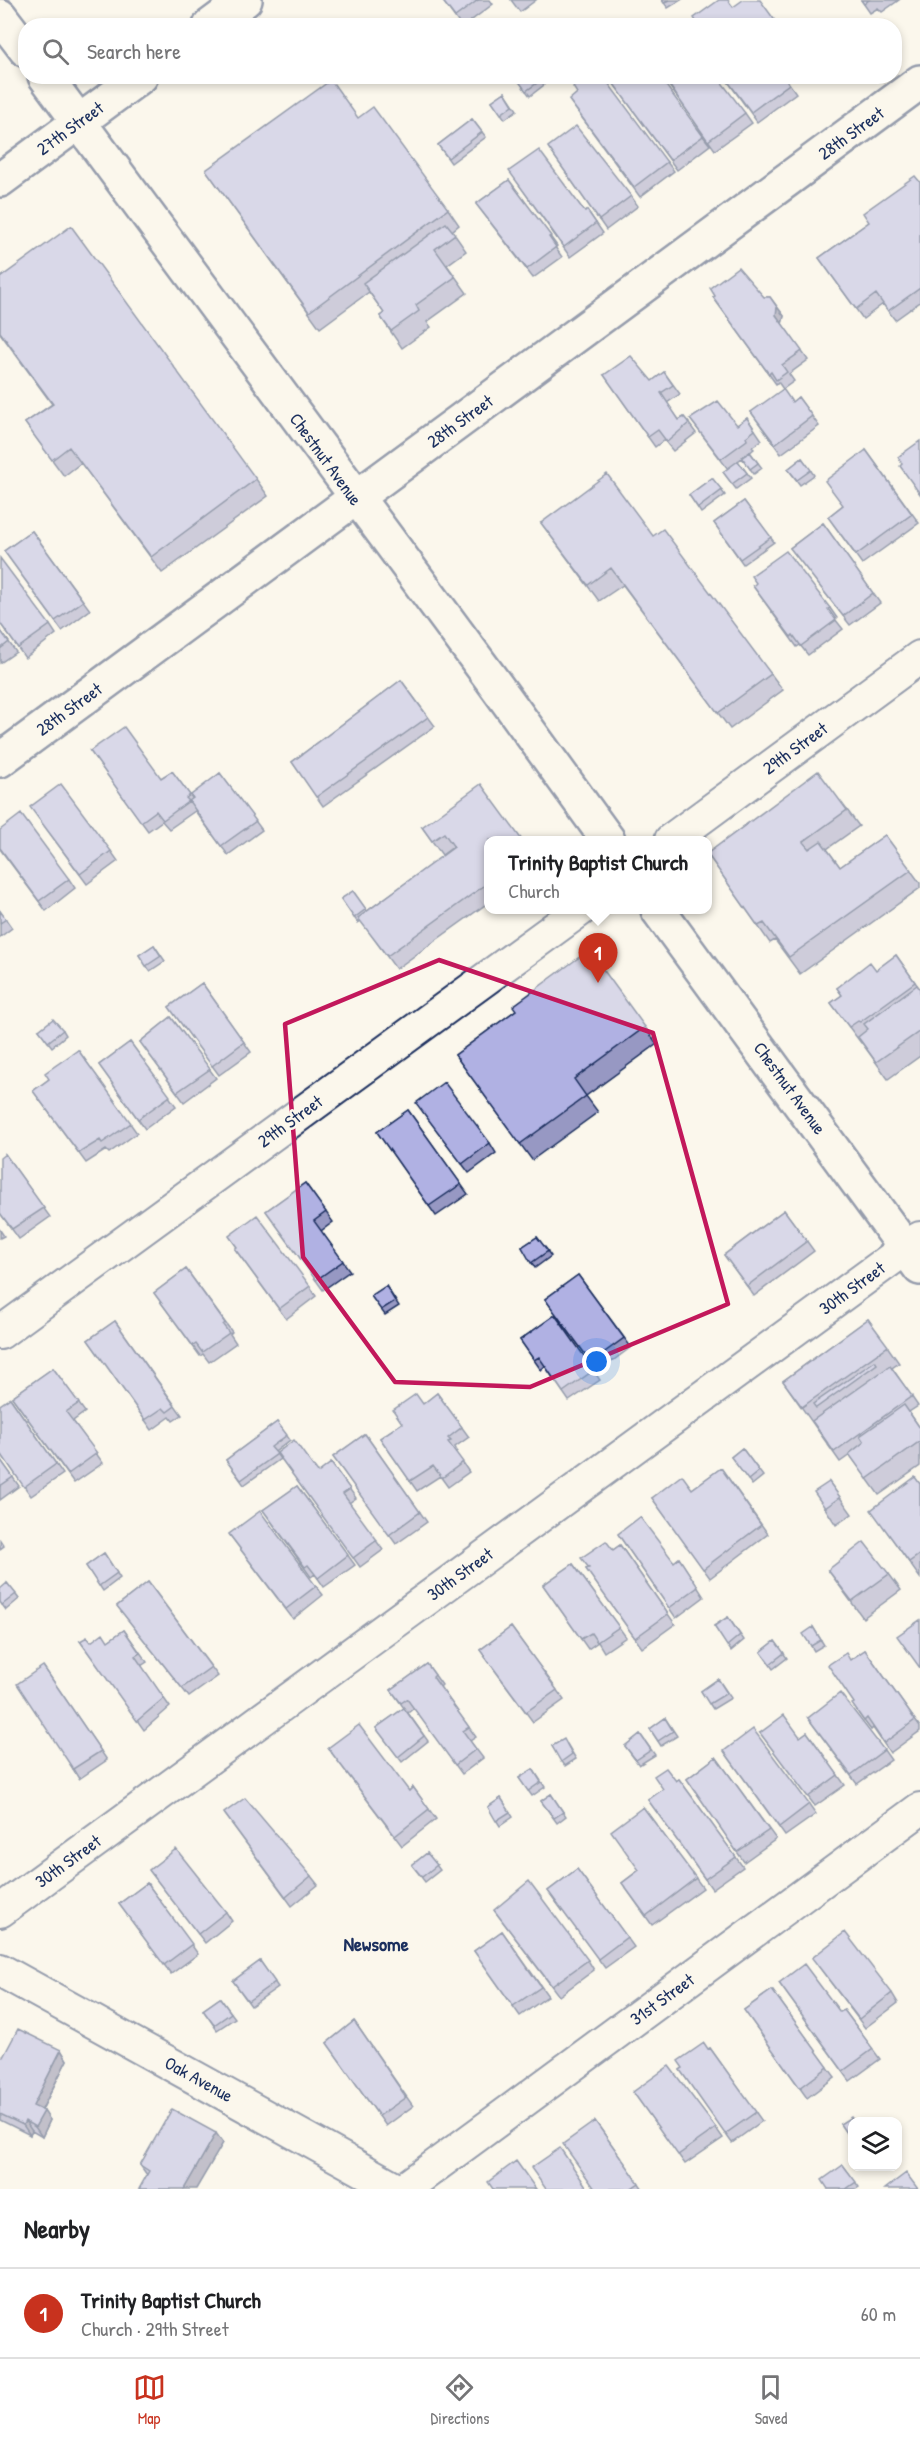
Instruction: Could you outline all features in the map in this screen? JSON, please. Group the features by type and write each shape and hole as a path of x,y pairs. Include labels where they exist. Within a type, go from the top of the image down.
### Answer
{"main road":[{"path":"221,18 245,0"},
{"path":"0,15 18,39"},
{"name":"28th Street","path":"0,760 920,82"},
{"name":"Chestnut Avenue","path":"51,84 605,836"},
{"name":"27th Street","path":"0,180 130,84"},
{"name":"Chestnut Avenue","path":"662,914 915,1252"}],"street":[{"name":"29th Street","path":"676,836 920,657"},
{"name":"29th Street","path":"0,1333 573,914"},
{"name":"30th Street","path":"0,1911 915,1252"},
{"name":"31st Street","path":"404,2189 920,1809"},
{"name":"Oak Avenue","path":"0,1970 397,2189"}],"highlighted area":[{"path":"439,960 653,1033 728,1304 530,1387 395,1382 303,1257 285,1024"}],"building":[{"path":"442,0 478,0 455,17"},
{"path":"719,0 728,0 733,7 743,0 760,0 773,18 694,18"},
{"path":"325,84 334,84 358,118 373,107 448,209 309,312 206,170"},
{"path":"521,84 536,84 526,91"},
{"path":"577,84 609,84 667,162 634,187 569,100 577,93 573,87"},
{"path":"614,84 665,84 703,136 670,160"},
{"path":"669,84 723,84 745,113 708,141"},
{"path":"730,84 789,84 751,112"},
{"path":"505,92 513,105 501,114 492,101"},
{"path":"472,119 482,132 448,158 438,145"},
{"path":"576,126 631,196 599,220 548,147"},
{"path":"539,150 585,212 587,210 596,223 564,247 509,171"},
{"path":"915,176 920,182 920,288 888,311 876,294 856,309 819,258 869,222 863,213"},
{"path":"509,180 551,236 549,237 556,247 527,269 476,204"},
{"path":"446,223 455,234 435,249 455,277 416,305 419,311 391,331 380,316 384,313 363,283"},
{"path":"71,226 256,479 151,557 69,447 52,460 25,423 53,404 0,332 0,278"},
{"path":"738,267 764,297 770,297 777,307 776,315 802,351 782,365 787,372 776,380 771,372 769,374 713,297 715,296 710,288"},
{"path":"631,356 652,381 664,372 673,385 661,393 679,420 684,417 689,423 667,442 658,430 648,437 604,375"},
{"path":"783,389 792,402 798,397 812,416 775,444 751,412"},
{"path":"718,401 737,425 747,418 755,430 746,437 747,440 721,459 690,419"},
{"path":"920,441 920,494 900,466 902,464 898,457"},
{"path":"866,450 912,514 856,555 828,517 843,505 825,481"},
{"path":"750,452 758,463 750,469 742,457"},
{"path":"802,458 811,470 797,480 788,469"},
{"path":"738,461 747,473 732,484 723,472"},
{"path":"607,474 653,536 663,529 771,674 718,713 611,568 588,585 541,523"},
{"path":"712,478 722,490 698,508 689,495"},
{"path":"744,501 771,537 740,559 714,523"},
{"path":"823,523 873,593 843,616 790,548"},
{"path":"32,531 83,601 55,621 4,551"},
{"path":"786,551 830,608 828,609 836,620 801,646 793,635 791,637 753,586 756,583 751,576"},
{"path":"0,558 50,625 18,648 0,623"},
{"path":"0,630 9,642 0,649"},
{"path":"401,680 428,717 316,797 292,762"},
{"path":"124,727 161,778 172,771 190,795 186,798 189,801 163,820 156,811 141,822 90,751"},
{"path":"818,771 847,810 803,842 809,849 821,841 840,867 885,835 911,870 789,957 764,923 758,926 712,861 712,850"},
{"path":"220,773 256,821 221,846 189,801 193,798 191,795"},
{"path":"61,784 111,851 80,874 30,807"},
{"path":"481,784 519,836 484,836 484,886 387,956 358,918 454,847 444,833 432,841 422,827"},
{"path":"21,814 69,879 39,901 0,848 0,830"},
{"path":"353,891 366,909 354,918 341,899"},
{"path":"0,911 6,919 0,923"},
{"path":"154,945 161,956 146,966 139,955"},
{"path":"589,950 645,1027 574,1079 586,1096 520,1144 455,1055 516,1010 513,1006"},
{"path":"896,955 915,982 860,1022 849,1027 831,1003 842,995 837,988 870,962 876,970"},
{"path":"202,983 244,1042 212,1066 169,1007"},
{"path":"917,985 920,989 920,1031 876,1062 858,1037 868,1029 864,1024"},
{"path":"171,1017 210,1069 177,1092 140,1042"},
{"path":"53,1019 63,1030 48,1042 39,1030"},
{"path":"130,1042 170,1096 138,1119 99,1065"},
{"path":"78,1050 131,1123 102,1143 100,1140 79,1153 33,1091 49,1079 45,1073"},
{"path":"444,1082 490,1143 462,1164 416,1103"},
{"path":"408,1110 461,1184 429,1206 377,1132"},
{"path":"5,1154 44,1208 12,1229 0,1213 0,1158"},
{"path":"305,1183 326,1212 314,1221 343,1261 316,1280 266,1211"},
{"path":"784,1210 807,1241 747,1286 724,1255"},
{"path":"257,1215 310,1286 279,1309 235,1249 237,1247 229,1236"},
{"path":"537,1237 548,1251 531,1263 522,1247"},
{"path":"186,1269 225,1323 223,1325 229,1333 202,1352 196,1344 193,1346 154,1293"},
{"path":"578,1275 624,1338 591,1362 545,1299"},
{"path":"386,1286 395,1301 381,1310 371,1296"},
{"path":"555,1315 594,1370 563,1392 539,1357 534,1360 520,1340"},
{"path":"868,1319 888,1346 802,1407 783,1381"},
{"path":"115,1321 175,1406 167,1412 163,1408 145,1420 88,1340"},
{"path":"875,1361 877,1364 816,1408 813,1404"},
{"path":"890,1366 912,1396 834,1452 812,1421"},
{"path":"53,1368 79,1403 66,1412 97,1453 68,1474 12,1397"},
{"path":"437,1393 462,1427 448,1438 451,1441 448,1442 463,1462 442,1478 433,1466 410,1481 380,1438 402,1423 393,1410 416,1394 423,1404"},
{"path":"10,1398 56,1464 24,1487 0,1452 0,1405"},
{"path":"904,1405 920,1428 920,1441 867,1479 849,1454 864,1442 860,1436"},
{"path":"277,1422 287,1435 271,1447 277,1454 241,1480 226,1460"},
{"path":"365,1434 420,1512 389,1535 333,1457"},
{"path":"294,1440 318,1473 331,1463 350,1489 343,1494 377,1540 353,1558 277,1453"},
{"path":"742,1448 759,1471 748,1480 731,1457"},
{"path":"0,1459 13,1477 0,1486"},
{"path":"721,1468 761,1525 703,1569 652,1498 682,1475 692,1489"},
{"path":"915,1477 920,1484 920,1554 909,1562 871,1510"},
{"path":"829,1482 840,1497 825,1508 814,1492"},
{"path":"297,1486 348,1555 318,1578 308,1565 305,1567 263,1510"},
{"path":"260,1511 316,1586 286,1609 229,1534"},
{"path":"640,1517 674,1562 679,1558 698,1587 669,1608 618,1534"},
{"path":"606,1541 613,1550 620,1545 668,1614 635,1638 586,1569 589,1568 581,1558"},
{"path":"864,1542 889,1574 852,1601 828,1570"},
{"path":"104,1553 117,1573 99,1586 86,1566"},
{"path":"573,1564 619,1627 597,1642 591,1633 581,1639 543,1585"},
{"path":"148,1582 211,1667 182,1688 117,1606"},
{"path":"7,1583 16,1594 2,1605 0,1589"},
{"path":"728,1617 740,1635 727,1646 714,1626"},
{"path":"920,1620 920,1668 897,1636"},
{"path":"511,1627 557,1690 526,1712 480,1650"},
{"path":"813,1627 821,1640 811,1646 803,1634"},
{"path":"124,1630 140,1653 135,1656 164,1698 137,1721 80,1641 87,1637 91,1642 103,1633 108,1641"},
{"path":"775,1641 784,1653 770,1664 761,1652"},
{"path":"865,1650 915,1720 884,1743 867,1718 864,1721 828,1665 846,1653 850,1660"},
{"path":"427,1664 435,1675 433,1677 469,1727 463,1731 476,1749 455,1765 407,1699 401,1703 391,1690"},
{"path":"43,1666 101,1751 73,1769 17,1684"},
{"path":"718,1679 727,1693 709,1704 701,1691"},
{"path":"840,1693 884,1750 851,1775 808,1718"},
{"path":"404,1708 424,1736 398,1757 376,1728"},
{"path":"784,1715 800,1737 807,1732 838,1775 808,1797 760,1733"},
{"path":"665,1718 673,1731 658,1741 650,1729"},
{"path":"359,1725 409,1791 413,1787 429,1809 395,1836 328,1748"},
{"path":"753,1729 809,1804 779,1827 724,1751"},
{"path":"640,1734 651,1750 636,1760 625,1746"},
{"path":"564,1739 572,1754 561,1762 552,1746"},
{"path":"716,1757 769,1830 737,1852 687,1779"},
{"path":"666,1768 676,1781 679,1779 736,1857 705,1879 648,1800 663,1789 654,1776"},
{"path":"533,1769 541,1782 528,1791 519,1778"},
{"path":"551,1794 563,1812 554,1818 541,1801"},
{"path":"245,1798 311,1876 286,1897 224,1813"},
{"path":"501,1798 510,1812 496,1821 488,1807"},
{"path":"643,1807 696,1878 646,1916 622,1883 639,1870 611,1831"},
{"path":"176,1849 226,1912 198,1934 149,1870"},
{"path":"427,1853 437,1865 422,1877 412,1865"},
{"path":"577,1869 627,1937 598,1959 548,1891"},
{"path":"529,1881 588,1960 552,1986 494,1910"},
{"path":"147,1883 192,1944 164,1965 119,1904"},
{"path":"502,1931 541,1987 513,2006 474,1951"},
{"path":"845,1932 892,1993 859,2019 812,1958"},
{"path":"260,1961 275,1982 248,2001 233,1981"},
{"path":"804,1964 840,2012 844,2010 873,2049 843,2071 779,1983"},
{"path":"772,1990 828,2067 800,2088 744,2010"},
{"path":"220,1998 231,2013 214,2025 203,2010"},
{"path":"354,2021 406,2097 379,2116 327,2043"},
{"path":"18,2029 61,2050 33,2106 44,2111 35,2127 25,2121 23,2125 0,2114 0,2055 3,2057"},
{"path":"704,2043 756,2112 725,2134 680,2070 683,2068 678,2061"},
{"path":"669,2066 716,2128 678,2155 633,2092"},
{"path":"172,2109 216,2133 184,2189 139,2189 149,2171 140,2165"},
{"path":"848,2119 848,2136 840,2124"},
{"path":"595,2121 639,2183 630,2189 595,2189 563,2144"},
{"path":"560,2148 588,2189 546,2189 531,2168"},
{"path":"516,2161 536,2189 493,2189 488,2182"},
{"path":"843,2165 856,2182 846,2189 828,2189 822,2180"},
{"path":"906,2173 918,2189 885,2189"}],"place":[{"name":"Trinity Baptist Church","path":"598,983"}],"district":[{"name":"Newsome","path":"376,1943"}]}
